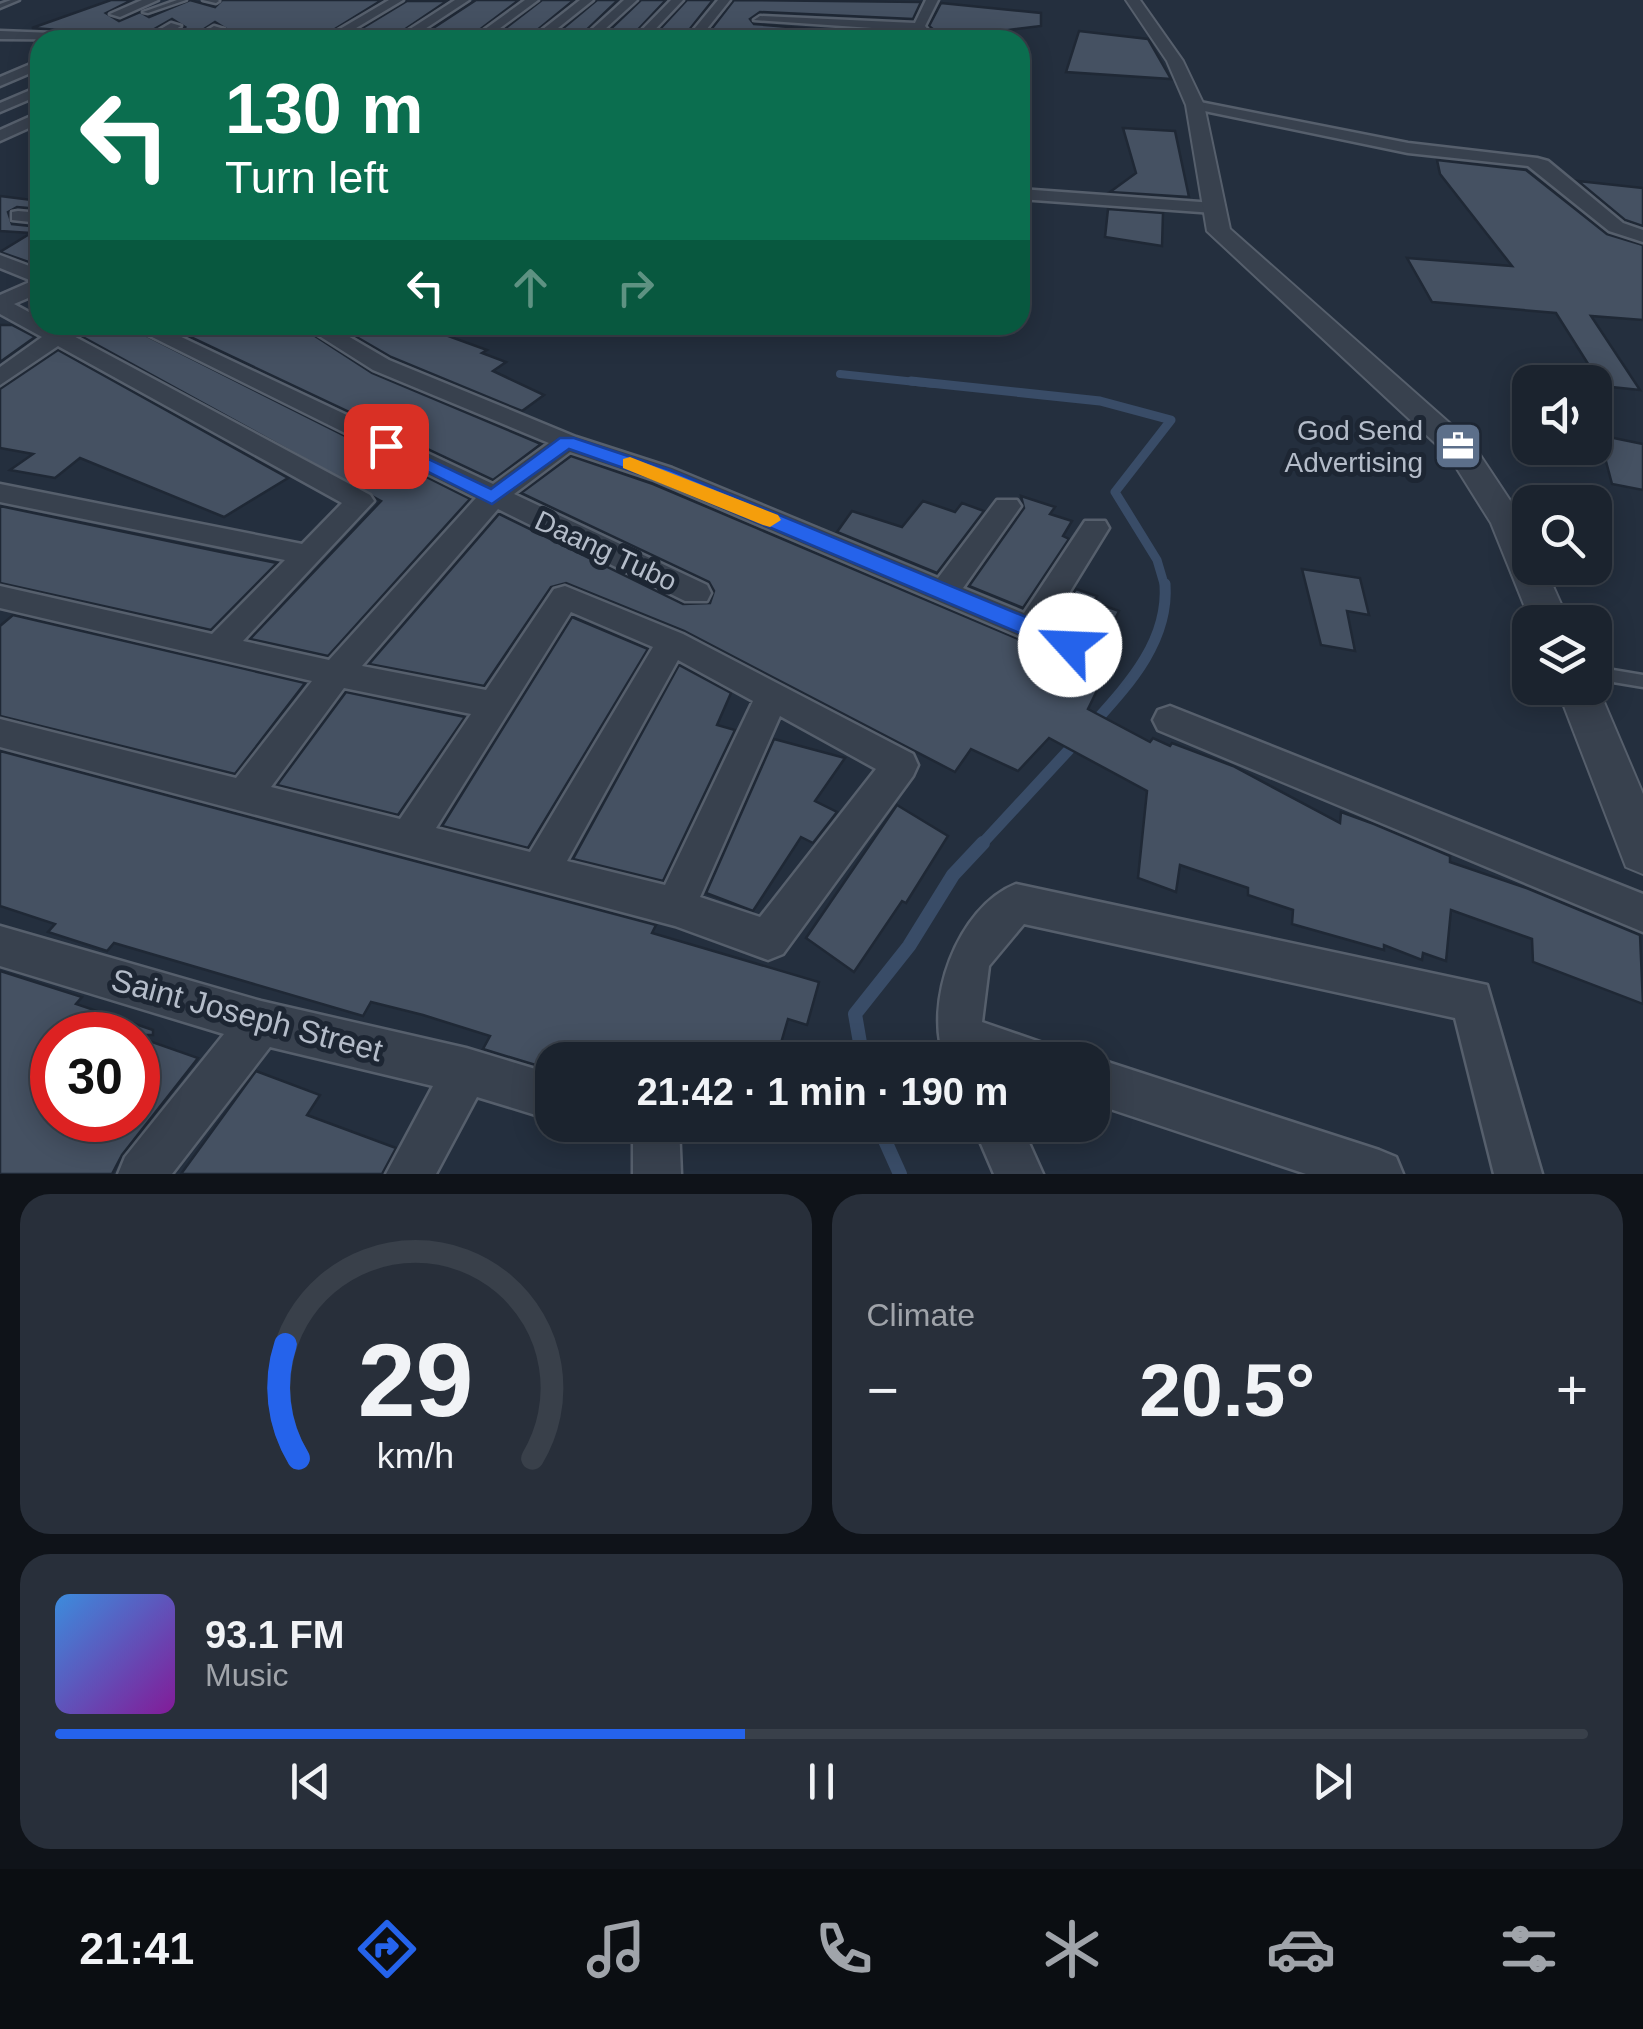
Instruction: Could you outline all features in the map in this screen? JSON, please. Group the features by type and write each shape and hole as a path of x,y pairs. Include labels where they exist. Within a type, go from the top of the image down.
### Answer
{"street":[{"path":"345,30 397,0"},
{"path":"416,30 463,0"},
{"path":"490,30 532,0"},
{"path":"548,30 587,0"},
{"path":"597,30 631,0"},
{"path":"648,30 677,0"},
{"path":"699,30 724,0"},
{"path":"1133,0 1175,61 1195,104 1219,232 1461,450 1508,523 1543,605"},
{"path":"116,14 150,6"},
{"path":"750,30 760,20 926,8"},
{"path":"70,30 92,20"},
{"path":"119,30 131,24"},
{"path":"167,30 175,26"},
{"path":"214,30 218,28"},
{"path":"0,36 30,39"},
{"path":"13,54 30,47"},
{"path":"0,82 30,68"},
{"path":"0,108 30,94"},
{"path":"1195,104 1408,148 1542,164 1616,227 1643,236"},
{"path":"0,136 30,122"},
{"path":"1030,195 1214,208"},
{"path":"18,216 30,217"},
{"path":"0,261 30,273"},
{"path":"0,304 30,290"},
{"path":"0,304 30,321"},
{"name":"Daang Tubo","path":"159,335 696,593"},
{"path":"352,335 381,365 567,442 662,474 1070,645"},
{"path":"0,378 57,336 360,501 218,647"},
{"path":"245,794 336,674 492,498 567,442"},
{"path":"0,492 309,555"},
{"path":"942,593 1007,506"},
{"path":"1032,626 1096,528"},
{"path":"0,597 336,674 494,705"},
{"path":"0,732 676,907 768,940 900,765 672,642 565,597 409,837"},
{"path":"538,873 672,642"},
{"path":"676,907 772,696"},
{"path":"1585,705 1643,852"},
{"path":"1170,720 1643,912"},
{"path":"963,1042 969,958 1016,903 1472,1000 1518,1174"},
{"name":"Saint Joseph Street","path":"0,946 261,1023 466,1071 535,1092"},
{"path":"142,1174 261,1023"},
{"path":"410,1174 466,1071"},
{"path":"1110,1086 1334,1166 1380,1174"},
{"path":"656,1142 657,1174"},
{"path":"1005,1142 1019,1174"}],"lane":[{"path":"0,6 16,0"},
{"path":"150,6 183,0"},
{"path":"206,0 216,0"},
{"path":"1612,676 1643,681"}],"building":[{"path":"111,0 132,0 106,13 119,21 140,12 149,17 190,0 215,7 222,0 382,0 333,30 228,30 215,22 203,30 180,30 185,27 172,19 153,30 32,28"},
{"path":"476,0 519,0 479,30 430,30"},
{"path":"542,0 574,0 537,30 503,30"},
{"path":"597,0 618,0 586,30 561,30"},
{"path":"641,0 666,0 638,30 610,30"},
{"path":"687,0 713,0 689,30 659,30"},
{"path":"734,0 921,2 913,19 760,12 750,19 754,24 824,30 711,30"},
{"path":"407,1 447,1 404,30 359,30"},
{"path":"941,3 1041,13 1041,26 1009,30 934,30 929,26"},
{"path":"1079,31 1148,39 1171,79 1066,72"},
{"path":"1123,128 1175,131 1189,197 1110,192 1136,173"},
{"path":"1437,160 1526,170 1607,234 1643,245 1643,320 1591,316 1640,390 1612,387 1612,365 1589,365 1556,313 1432,302 1407,258 1512,266 1440,174"},
{"path":"1578,181 1643,188 1643,226 1625,220"},
{"path":"0,196 30,200 30,208 17,207 8,212 12,224 30,226 30,233 0,231"},
{"path":"1108,209 1163,213 1162,246 1105,237"},
{"path":"30,234 30,262 0,252"},
{"path":"0,325 12,325 35,337 0,362"},
{"path":"79,335 145,335 470,499 328,656 250,639 381,501"},
{"path":"186,335 313,335 372,373 541,444 493,480"},
{"path":"353,335 446,335 487,350 482,353 506,362 493,371 544,395 522,411 391,357"},
{"path":"58,350 288,478 224,517 80,458 55,478 10,470 33,454 0,448 0,389"},
{"path":"1612,438 1643,444 1643,490 1612,484 1607,465 1612,465"},
{"path":"571,456 653,484 1058,656 1081,657 1089,647 1082,634 1055,622 1076,589 1097,596 1094,602 1119,611 1093,664 1107,670 1088,709 1150,742 1153,738 1170,746 1172,743 1233,766 1340,823 1341,812 1450,856 1450,862 1529,889 1640,935 1643,1004 1533,962 1532,939 1451,910 1446,961 1423,953 1422,960 1384,945 1384,950 1292,924 1293,910 1248,895 1248,888 1180,865 1176,892 1138,878 1147,791 1049,738 1018,771 971,749 955,772 684,631 566,583 551,587 484,686 369,664 499,514 683,604 710,603 714,591 709,582 521,493"},
{"path":"1021,496 1055,507 1050,514 1072,521 1063,536 1069,539 1023,608 969,586 1024,508"},
{"path":"923,501 955,512 962,503 984,511 937,573 837,532 852,511 902,527"},
{"path":"0,506 277,563 211,630 0,583"},
{"path":"1302,569 1360,578 1369,615 1347,611 1355,651 1321,645"},
{"path":"13,615 305,683 235,774 0,716 0,626"},
{"path":"572,617 648,649 528,848 442,826"},
{"path":"679,665 731,693 717,725 735,730 663,881 573,859"},
{"path":"346,692 465,717 398,815 277,785"},
{"path":"774,739 845,758 815,801 837,812 813,843 801,837 753,911 706,893"},
{"path":"0,751 656,925 652,933 819,982 807,1025 788,1019 781,1042 535,1042 535,1065 483,1049 490,1036 423,1015 371,1002 363,1016 114,943 107,951 48,932 55,924 0,906"},
{"path":"897,805 948,836 906,903 902,901 854,972 806,938"},
{"path":"0,971 82,997 76,1004 100,1012 30,1012 30,1142 132,1142 112,1174 0,1174"},
{"path":"160,1045 198,1058 160,1106"},
{"path":"256,1071 320,1095 307,1115 396,1148 382,1174 181,1174"}],"waterway":[{"path":"840,374 935,384"},
{"path":"911,381 1100,401 1171,420 1115,492 1157,560 1165,587"},
{"path":"1093,724 1133,677 1153,643 1165,605 1165,587"},
{"path":"980,846 1078,740"},
{"path":"860,1042 855,1014 909,946 953,875 983,843"},
{"path":"886,1142 900,1174"}],"slow traffic":[{"path":"630,463 770,520"}],"place":[{"name":"God Send Advertising","path":"1458,446"}],"route":[{"path":"386,446 492,498 567,442 662,474 1070,645"}]}
